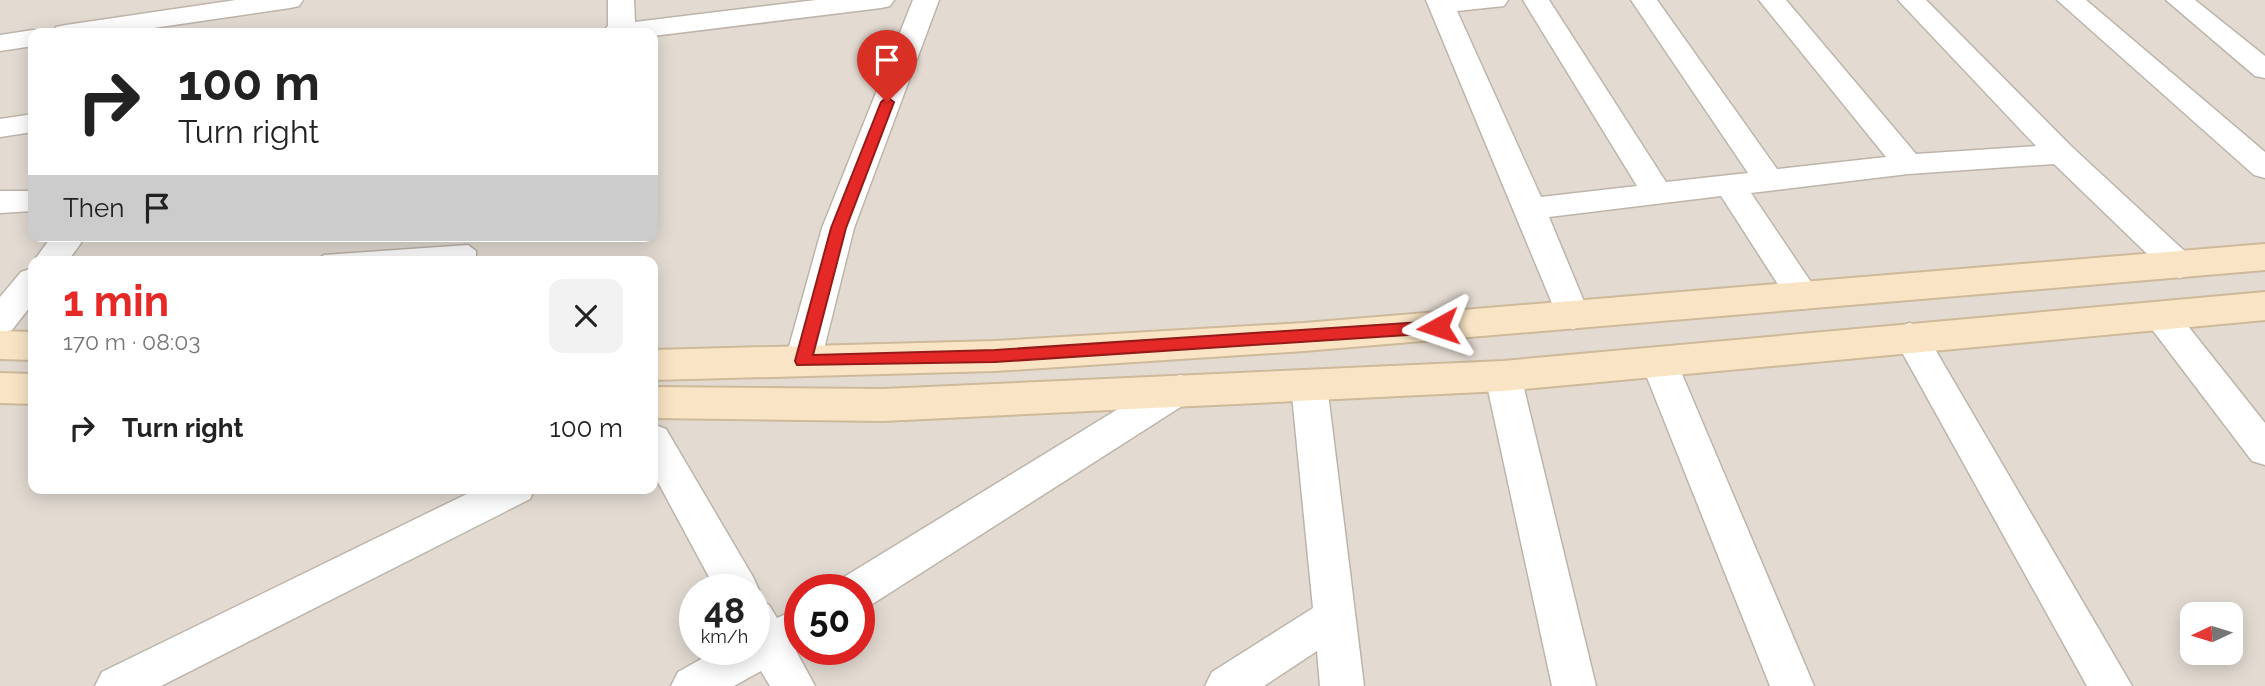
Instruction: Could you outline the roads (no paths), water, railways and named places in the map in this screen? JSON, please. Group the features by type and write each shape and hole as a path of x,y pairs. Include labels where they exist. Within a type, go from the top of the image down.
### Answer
{"main road":[{"path":"658,365 995,356 1371,332 2265,257"},
{"path":"658,402 883,405 1180,389 1503,376 1910,336 2265,306"},
{"path":"0,345 28,346"},
{"path":"0,388 28,389"}],"street":[{"path":"105,28 205,15 290,0"},
{"path":"618,28 621,0"},
{"path":"658,28 881,0"},
{"path":"803,361 838,228 926,0"},
{"path":"1495,0 1440,2 1530,209 1573,316"},
{"path":"1536,0 1658,194"},
{"path":"1644,0 1768,179"},
{"path":"1772,0 1908,164"},
{"path":"1911,0 2061,154 2180,266"},
{"path":"2070,0 2265,168"},
{"path":"2179,0 2265,71"},
{"path":"0,43 28,39"},
{"path":"0,128 28,124"},
{"path":"1530,209 1908,164 2061,154"},
{"path":"1729,184 1804,297"},
{"path":"0,202 28,201"},
{"path":"53,256 64,242"},
{"path":"0,321 28,286"},
{"path":"2160,315 2265,450"},
{"path":"1910,336 2110,686"},
{"path":"1658,360 1792,686"},
{"path":"1503,376 1574,686"},
{"path":"1309,385 1342,686"},
{"path":"875,580 1180,389"},
{"path":"658,419 695,402"},
{"path":"658,448 729,574"},
{"path":"117,686 504,494"},
{"path":"1227,686 1335,616"},
{"path":"693,686 775,631 793,686"}],"lane":[{"path":"396,256 468,251 468,256"}]}
